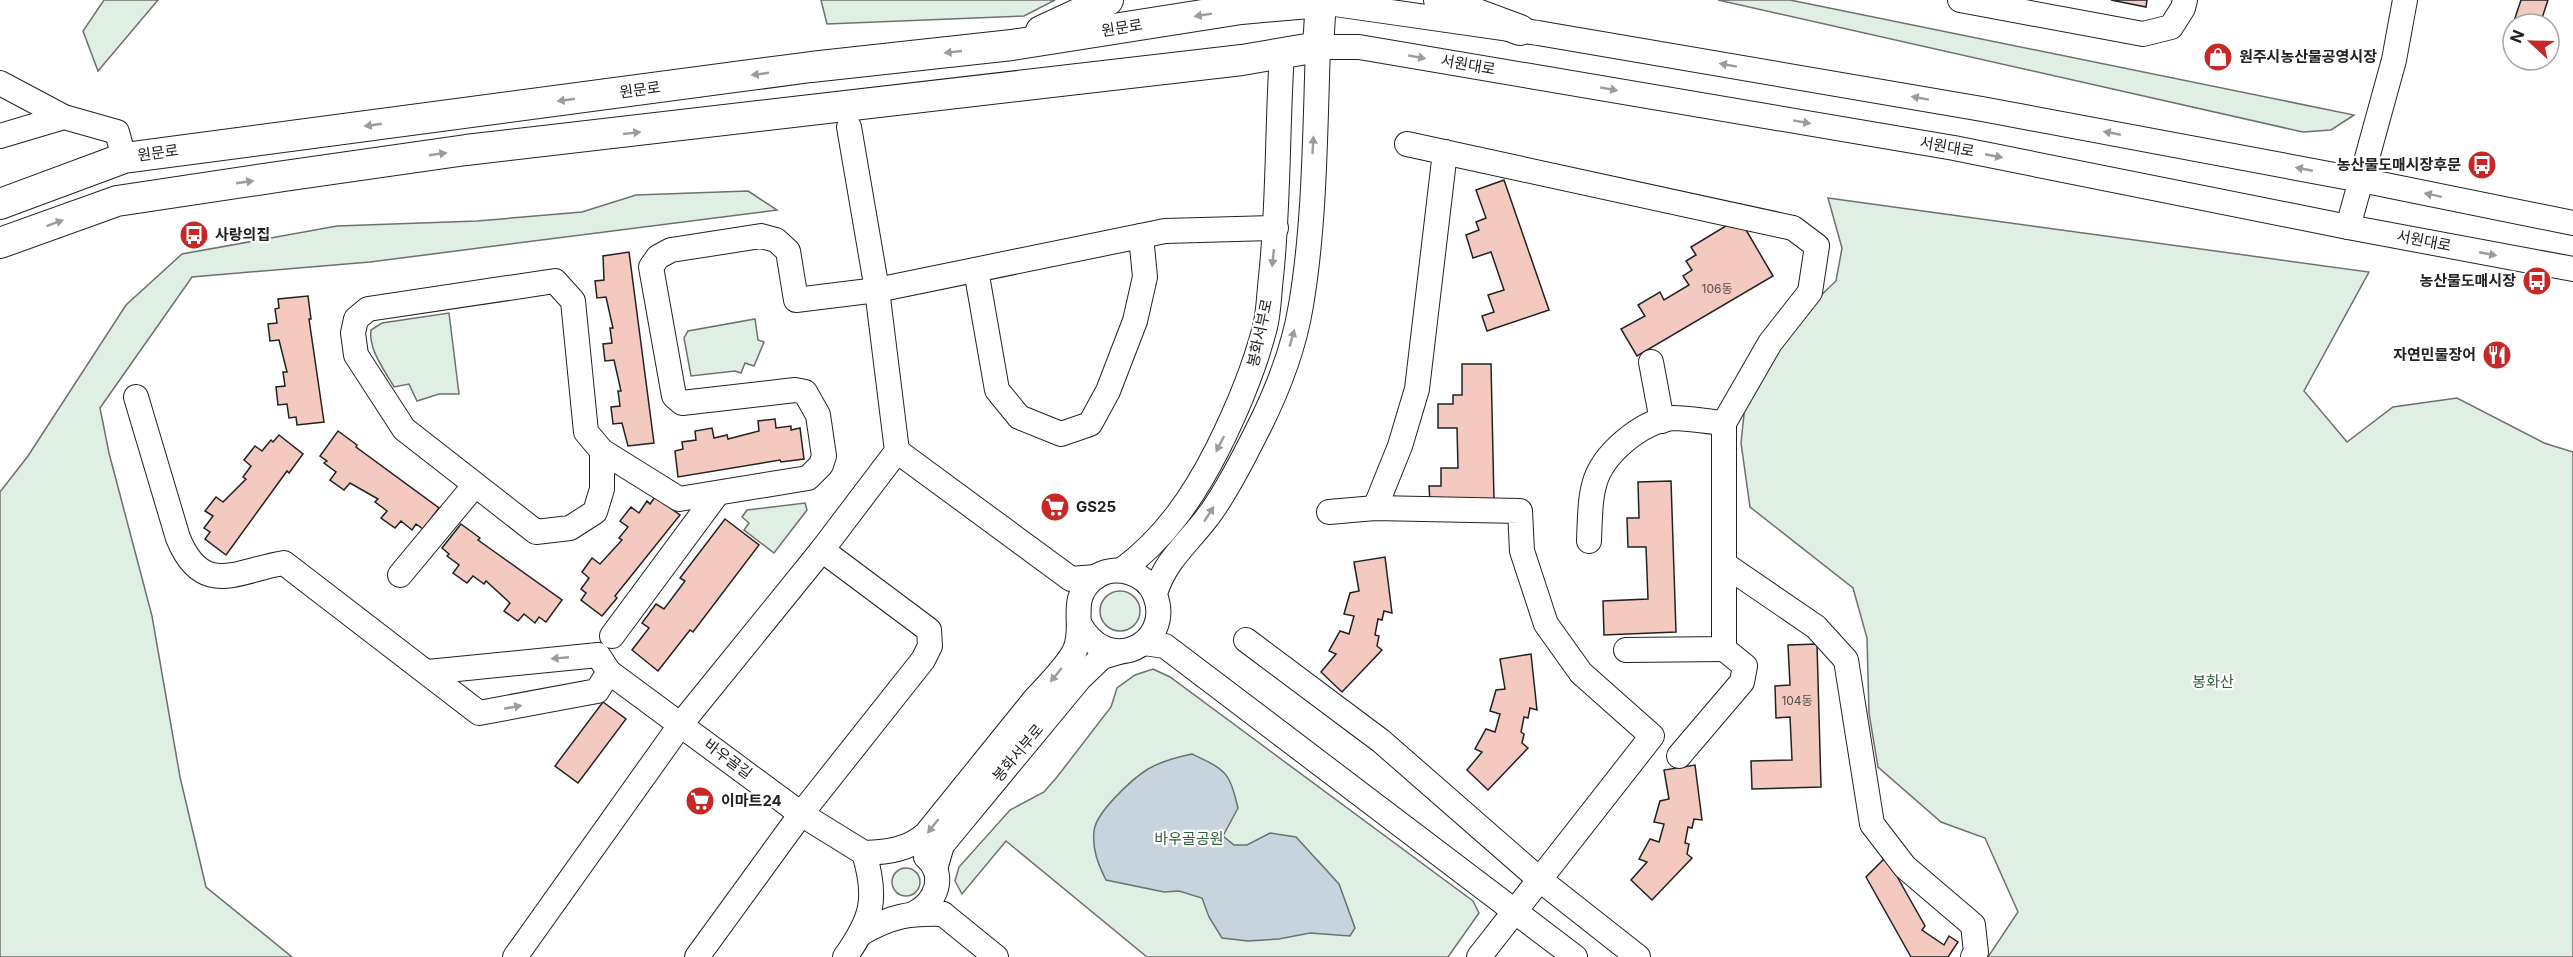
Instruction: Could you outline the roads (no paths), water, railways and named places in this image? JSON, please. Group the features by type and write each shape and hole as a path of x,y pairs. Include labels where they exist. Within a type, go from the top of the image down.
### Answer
{"main road":[{"path":"1012,45 1108,0"},
{"path":"1439,0 1521,30"},
{"path":"0,243 117,201 466,150 1242,60 1318,47 1321,1"},
{"name":"원문로","path":"0,204 124,158 812,67 1012,45 1283,3 1321,1"},
{"path":"1282,53 1283,3"}],"street":[{"path":"1960,0 2143,34 2171,27 2183,8 2184,0"},
{"path":"2348,227 2394,60 2405,0"},
{"path":"1321,1 1521,30 1982,109 2361,180 2573,223"},
{"name":"서원대로","path":"1318,47 1359,47 1942,146 2348,227 2573,269"},
{"name":"봉화서부로","path":"1155,593 1161,573 1207,517 1255,435 1274,394 1291,345 1301,306 1308,239 1318,47"},
{"name":"봉화서부로","path":"1122,570 1149,549 1176,519 1206,471 1236,412 1252,374 1266,324 1275,228 1282,53"},
{"path":"0,83 64,117 117,132 124,158"},
{"path":"0,136 64,117"},
{"path":"515,957 681,724 822,550 897,451 877,290 849,127"},
{"path":"1407,144 1793,228 1817,246 1810,292 1770,343 1724,423 1724,649"},
{"path":"1375,508 1400,446 1417,389 1445,153"},
{"path":"602,451 602,489 595,512 570,528 536,532 474,486 404,429 357,356 353,333 356,319 368,309 555,280 573,301 586,432 602,451 679,500 808,478 821,465 824,456 818,415 805,392 795,390 682,403 674,396 651,267 658,257 671,250 761,236 776,240 788,251 796,300 877,290 1165,231 1275,228"},
{"path":"976,270 997,390 1019,417 1061,434 1090,424 1108,391 1135,321 1145,277 1141,236"},
{"path":"1651,362 1662,421"},
{"path":"136,397 178,538 186,558 204,572 231,577 284,563 479,713 597,691 609,672"},
{"path":"1588,541 1590,500 1596,475 1611,451 1642,427 1672,418 1724,423"},
{"path":"897,451 1071,579 1096,577"},
{"path":"400,575 474,486"},
{"path":"612,636 717,494"},
{"path":"1329,512 1375,508 1520,512 1522,551 1546,624 1581,673 1652,736 1514,909 1479,957"},
{"path":"697,957 801,814 923,660 930,646 929,630 822,550"},
{"path":"1724,564 1816,627 1846,660 1872,824 1905,867 1973,925 1976,952 1972,957"},
{"path":"845,957 870,913 875,867 881,859 917,842 926,834 1075,651 1080,597 1086,586 1096,577 1109,571 1122,570 1135,574 1147,582 1155,593 1159,606 1154,645"},
{"path":"1071,579 1078,617 1085,635 1094,645 1119,652 1154,645 1514,909 1575,957"},
{"path":"1246,640 1381,741 1539,879 1638,957"},
{"path":"1626,650 1724,649 1745,666 1742,682 1679,756"},
{"name":"봉화서부로","path":"936,879 942,844 1086,671 1102,657 1119,652"},
{"name":"바우골길","path":"471,666 598,655 609,672 801,814 864,853"},
{"path":"428,672 471,666"},
{"path":"471,666 464,672 459,683 459,694 479,713"},
{"path":"936,879 932,900 909,914 884,907 872,883 864,853 911,849 921,853 929,860 936,879 944,914 996,957"},
{"path":"860,934 882,921 909,914 944,914"}],"place":[{"name":"원주시농산물공영시장","path":"2218,57"},
{"name":"농산물도매시장후문","path":"2482,165"},
{"name":"사랑의집","path":"194,235"},
{"name":"농산물도매시장","path":"2537,281"},
{"name":"자연민물장어","path":"2497,355"},
{"name":"GS25","path":"1055,507"},
{"name":"이마트24","path":"700,801"}],"park label":[{"name":"봉화산","path":"2213,682"},
{"name":"바우골공원","path":"1189,839"}]}
